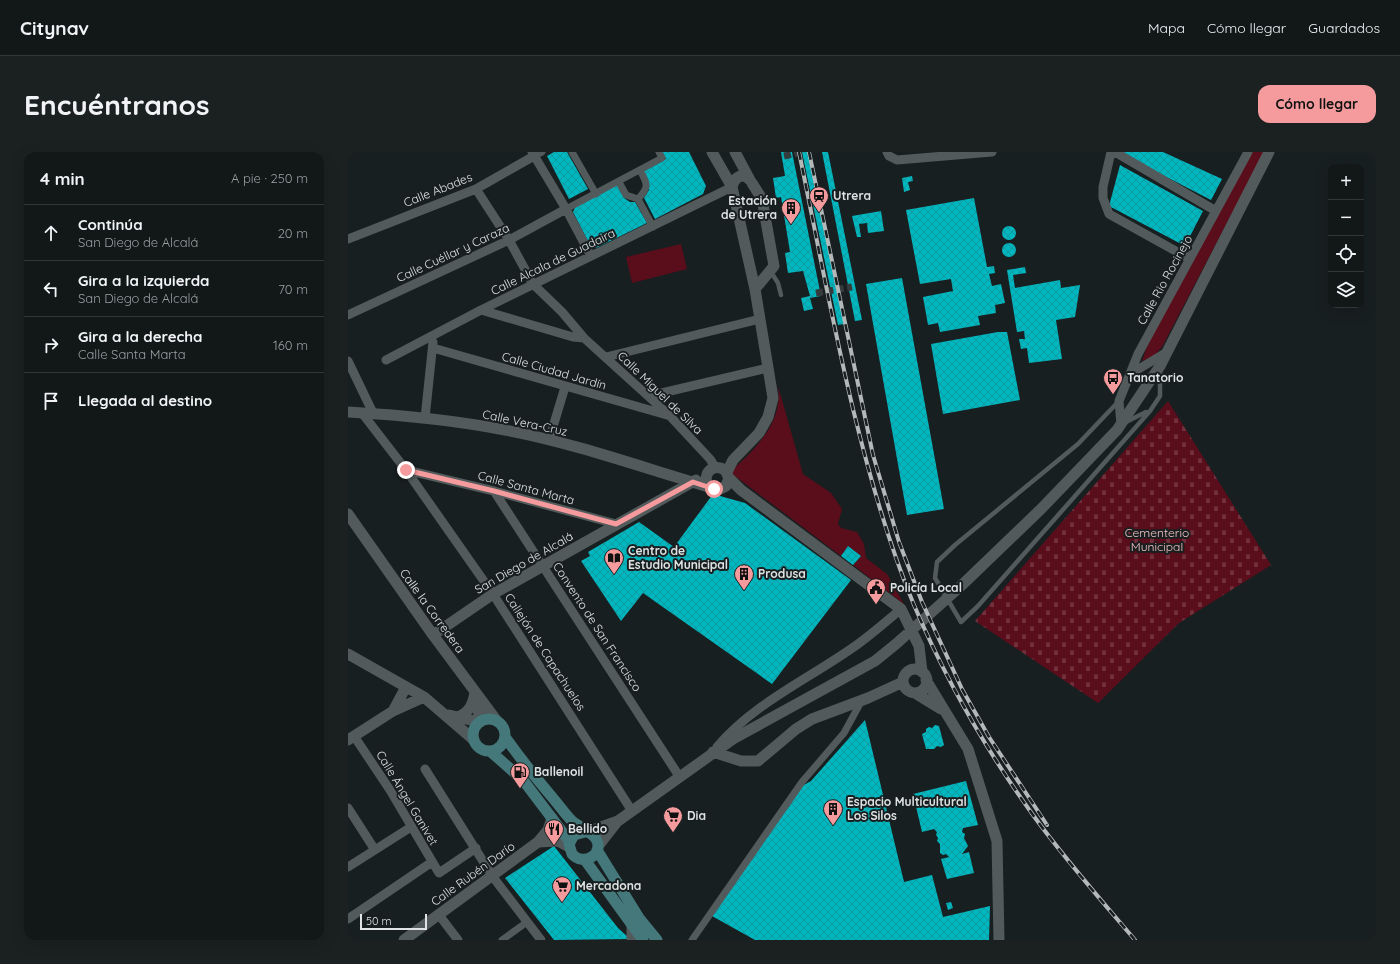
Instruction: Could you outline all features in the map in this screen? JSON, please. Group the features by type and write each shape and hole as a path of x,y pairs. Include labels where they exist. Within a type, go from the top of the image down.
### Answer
{"main road":[{"path":"642,940 585,860 575,857 570,844 523,780 490,751 480,748 474,740 474,730 480,722 490,719 498,721 504,728 505,737 520,758 571,820 595,837 597,848 639,918 657,940"},
{"path":"490,751 499,748 505,737"},
{"path":"570,844 576,834 586,832"},
{"path":"585,860 593,856 597,848"}],"street":[{"path":"572,152 596,194"},
{"path":"566,210 662,158 660,152"},
{"name":"San Diego de Alcalá","path":"433,635 493,594 693,482 719,472 729,460 733,460 759,433 768,417 773,398 760,319 751,268 732,187 712,152"},
{"path":"735,152 762,199 774,266 755,290"},
{"path":"887,152 888,156 896,160 992,152"},
{"path":"913,152 926,158"},
{"path":"1111,152 1103,187 1103,198 1109,214 1190,259"},
{"path":"1115,152 1216,211"},
{"name":"Calle Rio Rocinejo","path":"1121,425 1119,401 1132,373 1138,354 1248,152"},
{"path":"586,832 618,821 713,752 753,727 867,666 896,644 962,585 1041,509 1121,425 1160,366 1269,152"},
{"path":"536,153 591,256"},
{"name":"Calle Abades","path":"348,239 476,189 536,153"},
{"path":"638,198 646,190 647,186 640,170"},
{"path":"732,187 735,179 739,177 745,176 751,182"},
{"path":"619,182 626,195 638,198 653,227"},
{"name":"Calle Alcala de Guadaira","path":"386,360 533,284 653,227 732,187"},
{"name":"Calle Miguel de Silva","path":"476,189 509,240 533,284 562,312 584,338 669,415 710,459 719,472"},
{"name":"Calle Cuéllar y Caraza","path":"348,315 509,240 566,210"},
{"path":"751,268 757,276 769,274"},
{"path":"481,310 573,337 584,338"},
{"path":"606,357 760,319"},
{"path":"425,418 434,336"},
{"name":"Calle Ciudad Jardín","path":"433,348 565,387 669,415"},
{"path":"1132,373 1168,351"},
{"path":"348,361 368,413 406,470"},
{"path":"649,396 768,368"},
{"path":"549,440 565,387"},
{"name":"Calle Vera-Cruz","path":"348,412 425,418 505,430 549,440 693,482"},
{"name":"Calle Santa Marta","path":"406,470 494,491 616,524"},
{"name":"Callejón de Capachuelos","path":"406,470 493,594 632,811"},
{"path":"714,488 726,486 719,472"},
{"path":"714,488 706,481 719,472"},
{"path":"692,940 802,782 844,733 865,699 922,691 924,676 919,646 901,609 746,494 719,472"},
{"path":"693,482 738,494 746,494"},
{"name":"Convento de San Francisco","path":"494,491 679,776"},
{"name":"Calle la Corredera","path":"348,514 433,635 498,721"},
{"path":"713,752 731,731 755,711 858,644 901,609"},
{"path":"909,672 919,646"},
{"path":"348,654 424,697 474,740"},
{"path":"944,711 905,688 903,682 904,676 915,670 924,676 968,749 997,841 999,940"},
{"path":"713,752 741,761 758,761 796,729 812,719 865,699 903,682"},
{"path":"393,711 406,687"},
{"path":"456,718 468,712 474,701 475,692"},
{"path":"442,711 456,718 480,722 475,692"},
{"path":"351,738 393,711 424,697"},
{"name":"Calle Ángel Ganivet","path":"351,738 411,827 439,874 476,848"},
{"path":"425,769 493,876 541,940"},
{"path":"348,808 375,850"},
{"name":"Calle Rubén Darío","path":"404,940 538,842 548,830 552,818"},
{"path":"597,848 618,821"},
{"path":"348,867 411,827"},
{"path":"538,842 558,841 570,844"},
{"path":"348,919 432,862"},
{"path":"440,915 458,940"},
{"path":"502,940 527,922"},
{"path":"632,926 632,940"}],"lane":[{"path":"769,274 778,283 781,295"},
{"path":"1119,401 1078,444 1009,500 937,562 936,578 961,622 978,606 1150,411 1160,396 1160,366"},
{"path":"1121,425 1150,411"}],"green space":[{"path":"1251,152 1264,152 1162,347 1153,357 1142,361 1149,341"},
{"path":"681,244 687,269 632,283 626,257"},
{"path":"778,386 803,474 831,493 842,509 838,524 841,528 857,532 864,544 866,558 887,574 904,604 853,565 861,556 848,546 841,556 731,473 757,446 768,431 776,414 778,405"},
{"name":"Cementerio Municipal","path":"1168,401 1271,565 1179,623 1098,703 975,621"}],"building":[{"path":"554,152 567,152 588,189 569,199 547,156"},
{"path":"662,152 689,152 706,186 703,194 655,219 644,198 649,190 642,172 666,159"},
{"path":"781,152 792,152 821,296 810,298 813,309 804,311 801,298 810,296 803,271 788,273 785,253 790,252 781,197 776,198 773,178 785,176"},
{"path":"802,152 809,152 844,324 838,325"},
{"path":"822,152 828,152 862,320 855,321"},
{"path":"1118,152 1163,152 1222,179 1211,200"},
{"path":"1120,165 1203,211 1185,246 1109,206"},
{"path":"912,176 913,181 908,182 910,190 904,192 902,178"},
{"path":"617,185 624,198 630,202 635,202 647,223 596,248 590,245 573,212 576,205"},
{"path":"974,198 987,267 994,266 995,273 989,274 992,286 1001,284 1005,303 995,305 996,313 978,316 980,325 940,332 938,323 928,325 923,297 953,291 951,279 920,284 906,210"},
{"path":"881,211 884,231 868,233 867,223 859,224 861,237 857,237 852,216"},
{"path":"1006,226 1012,226 1016,230 1016,236 1012,240 1006,240 1002,236 1002,230"},
{"path":"1006,243 1012,243 1016,247 1016,253 1012,257 1006,257 1002,253 1002,247"},
{"path":"1025,267 1026,273 1013,275 1015,288 1060,280 1061,288 1080,285 1075,317 1056,320 1062,359 1029,363 1027,348 1021,349 1019,339 1025,339 1024,331 1017,332 1007,270"},
{"path":"902,278 944,509 907,515 866,284"},
{"path":"998,332 1007,332 1020,400 943,414 931,344"},
{"name":"Produsa","path":"713,494 745,503 851,580 772,684 643,593 621,621 581,561 590,556 588,552 639,522 674,547"},
{"path":"848,546 861,556 853,565 841,556"},
{"name":"Espacio Multicultural Los Silos","path":"865,720 904,882 932,875 943,917 990,906 989,940 755,940 712,916 802,786 811,781"},
{"path":"935,725 939,726 944,745 941,747 937,746 934,749 926,749 922,734 926,732 926,729 929,727 932,728"},
{"path":"966,781 978,825 963,828 962,832 965,834 964,838 968,846 962,854 969,852 974,873 947,879 941,859 949,857 946,854 943,855 940,853 940,844 937,841 938,838 936,835 937,832 934,829 922,832 913,794"},
{"name":"Mercadona","path":"554,846 618,928 630,939 554,940 505,878"},
{"path":"951,902 953,908 948,910 946,903"}],"tunnel":[{"path":"784,156 804,152"},
{"path":"816,293 852,287"}],"railway":[{"path":"799,152 825,283 846,381 860,437 888,534 914,605 953,686 999,765 1057,847 1135,940"},
{"path":"809,152 873,455 899,542 922,602 962,689 989,737 1047,825"}],"place":[{"name":"Utrera","path":"819,213"},
{"name":"Estación de Utrera","path":"791,225"},
{"name":"Tanatorio","path":"1113,395"},
{"name":"Centro de Estudio Municipal","path":"614,575"},
{"name":"Produsa","path":"744,591"},
{"name":"Policía Local","path":"876,605"},
{"name":"Ballenoil","path":"520,789"},
{"name":"Espacio Multicultural Los Silos","path":"833,826"},
{"name":"Dia","path":"673,833"},
{"name":"Bellido","path":"554,846"},
{"name":"Mercadona","path":"562,903"}],"route":[{"path":"406,470 494,491 616,524 693,482 714,489"}]}
